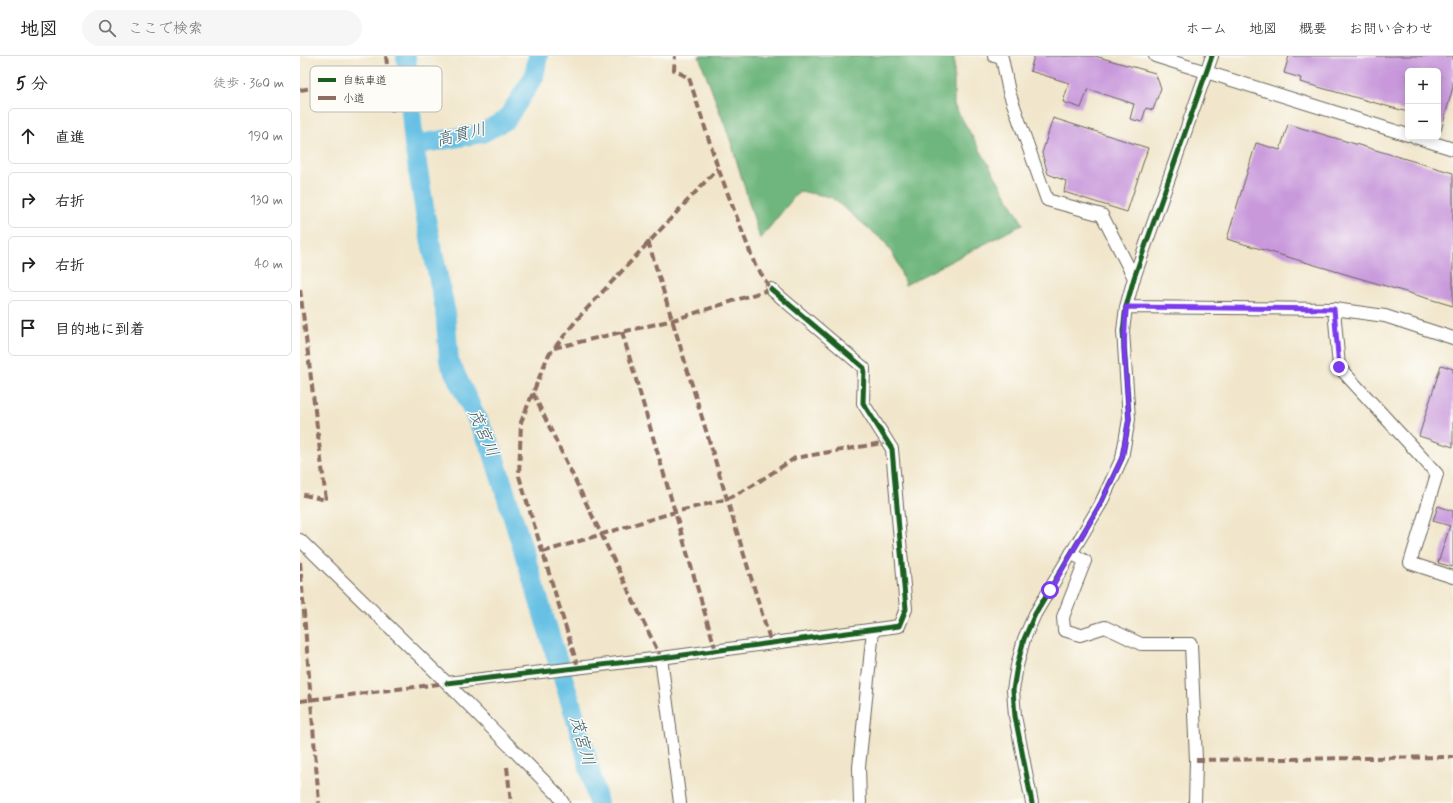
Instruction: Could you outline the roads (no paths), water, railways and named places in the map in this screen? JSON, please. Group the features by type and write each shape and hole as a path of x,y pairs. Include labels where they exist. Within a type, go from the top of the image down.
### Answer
{"street":[{"path":"994,56 1002,58 1009,92 1046,200 1102,215 1134,278"},
{"path":"1155,56 1405,134"},
{"path":"1032,803 1015,716 1013,690 1024,639 1035,614 1100,505 1122,458 1129,419 1124,342 1126,307 1134,278 1212,56"},
{"path":"1424,140 1453,149"},
{"path":"448,684 661,658 899,626 906,609 892,449 863,403 864,368 771,289"},
{"path":"1126,307 1334,309 1385,316 1453,338"},
{"path":"1334,309 1339,367 1437,474 1410,563 1453,577"},
{"path":"300,540 448,684 563,803"},
{"path":"1070,553 1085,561 1063,617 1064,630 1080,635 1105,627 1141,644 1191,644 1196,760 1195,803"},
{"path":"860,803 859,767 873,630"},
{"path":"661,658 680,803"}],"waterway":[{"name":"茂宮川","path":"406,56 407,66"},
{"name":"高貫川","path":"414,145 482,133 506,120 534,77 538,56"},
{"name":"茂宮川","path":"411,112 414,145 426,219 445,309 449,361 492,450 582,739 598,803"}]}
